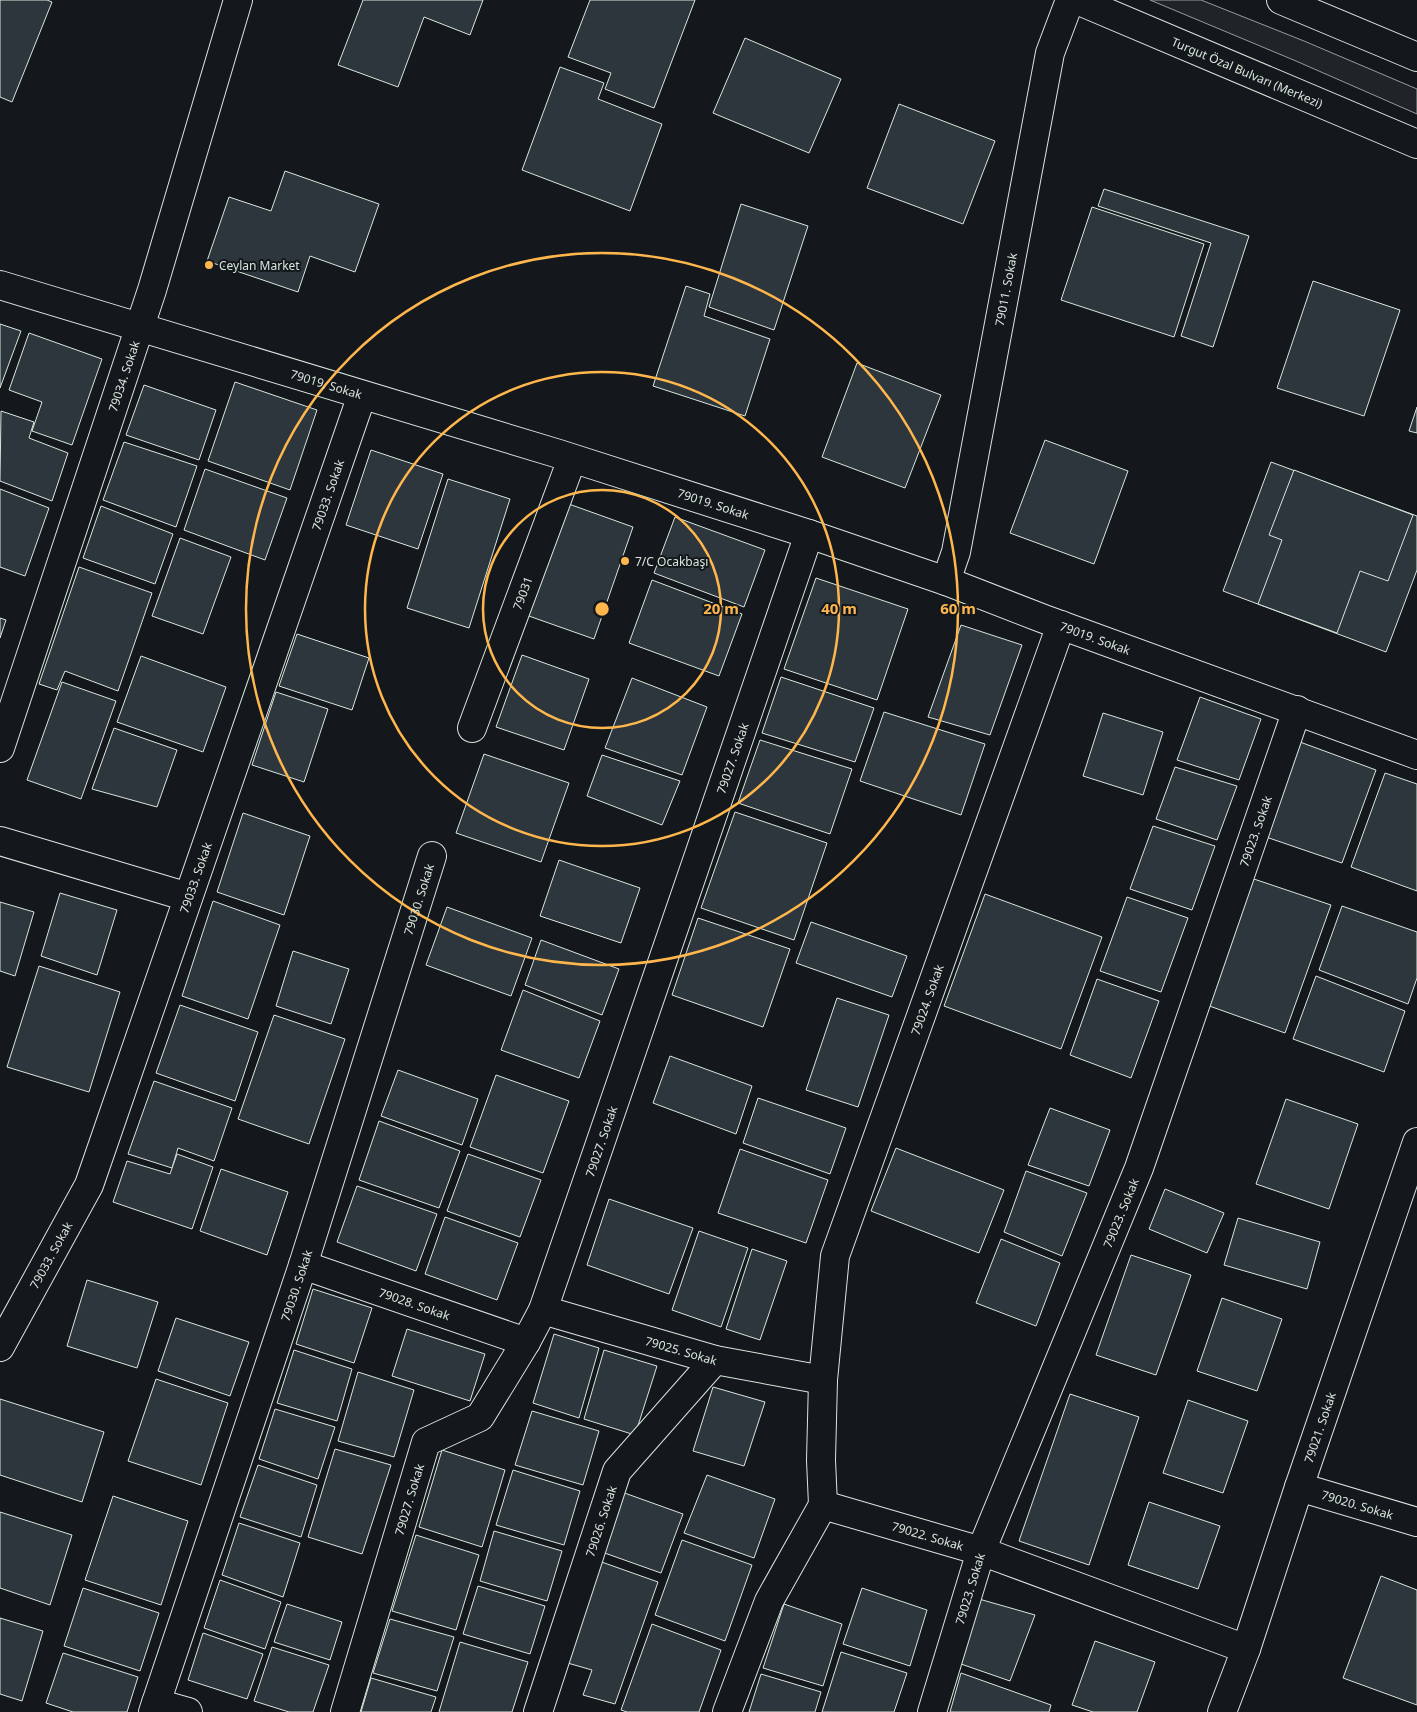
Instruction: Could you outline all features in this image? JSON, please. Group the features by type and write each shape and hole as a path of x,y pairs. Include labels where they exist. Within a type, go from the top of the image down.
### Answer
{"street":[{"name":"79034. Sokak","path":"0,748 152,290 238,0"},
{"name":"79011. Sokak","path":"946,581 956,552 1050,53 1070,0"},
{"name":"Turgut Özal Bulvarı (Merkezi)","path":"1077,0 1417,144"},
{"path":"1281,0 1417,57"},
{"name":"79019. Sokak","path":"0,285 572,458 809,534 946,581 1417,755"},
{"name":"79033. Sokak","path":"0,1347 89,1185 362,395"},
{"name":"79031","path":"472,728 572,458"},
{"name":"79027. Sokak","path":"345,1712 426,1442 480,1417 526,1342 543,1310 809,534"},
{"name":"79024. Sokak","path":"823,1505 821,1460 822,1380 835,1256 1061,625"},
{"name":"79023. Sokak","path":"932,1712 981,1552 1139,1168 1297,710"},
{"path":"0,842 188,897"},
{"name":"79030. Sokak","path":"154,1707 303,1265 432,856"},
{"name":"79021. Sokak","path":"1222,1712 1246,1649 1299,1487 1417,1142"},
{"name":"79028. Sokak","path":"303,1265 526,1342"},
{"name":"79025. Sokak","path":"543,1310 715,1360 822,1380"},
{"name":"79026. Sokak","path":"538,1712 617,1471 715,1360"},
{"name":"79020. Sokak","path":"1299,1487 1417,1522"},
{"path":"727,1712 769,1601 823,1505"},
{"name":"79022. Sokak","path":"823,1505 981,1552 1246,1649"},
{"path":"154,1707 188,1712"}],"shaded area":[{"path":"1150,0 1201,0 1417,89 1417,114 1296,61"}],"building":[{"path":"0,0 47,0 52,2 12,102 0,97"},
{"path":"363,0 483,0 470,35 424,17 398,87 338,65"},
{"path":"590,0 695,0 654,108 605,89 611,73 568,57"},
{"path":"745,38 841,79 809,153 713,113"},
{"path":"560,67 604,83 598,99 662,124 630,211 522,170"},
{"path":"899,104 995,141 963,224 867,188"},
{"path":"285,171 379,204 355,272 310,256 298,292 207,261 229,197 271,211"},
{"path":"1104,189 1249,236 1213,347 1181,336 1211,243 1098,206"},
{"path":"741,204 808,226 774,330 709,307"},
{"path":"1092,207 1204,244 1174,337 1061,300"},
{"path":"1313,281 1400,310 1364,416 1277,388"},
{"path":"686,286 710,294 704,316 770,339 745,416 653,386"},
{"path":"0,324 21,331 0,388"},
{"path":"29,333 102,359 72,445 32,431 42,402 9,390"},
{"path":"857,363 941,395 905,488 822,457"},
{"path":"235,382 317,410 290,490 208,461"},
{"path":"144,385 216,410 199,460 126,435"},
{"path":"1417,407 1417,433 1409,431"},
{"path":"1,411 34,422 29,438 68,453 52,501 0,481"},
{"path":"1045,440 1128,471 1094,564 1010,533"},
{"path":"124,442 197,466 176,527 103,500"},
{"path":"371,450 443,474 418,549 346,525"},
{"path":"1271,462 1417,516 1417,570 1386,652 1223,591"},
{"path":"205,469 287,498 265,560 184,530"},
{"path":"1294,470 1413,515 1388,581 1360,571 1337,633 1258,604 1282,540 1269,535"},
{"path":"448,479 510,499 469,628 407,608"},
{"path":"0,489 49,508 25,576 0,567"},
{"path":"566,503 633,527 594,639 526,615"},
{"path":"101,506 173,534 155,584 83,558"},
{"path":"675,517 765,550 744,607 654,573"},
{"path":"180,538 231,557 203,634 152,616"},
{"path":"79,567 152,593 118,691 65,671 57,690 39,684"},
{"path":"816,578 908,609 877,700 784,669"},
{"path":"652,580 742,614 719,676 629,643"},
{"path":"0,618 6,620 0,638"},
{"path":"961,625 1022,645 990,735 928,717"},
{"path":"297,634 369,658 352,710 279,686"},
{"path":"522,655 589,679 564,750 496,727"},
{"path":"141,656 226,687 203,752 117,722"},
{"path":"781,677 874,708 855,762 762,733"},
{"path":"632,678 707,707 682,775 605,748"},
{"path":"62,682 116,701 81,799 27,780"},
{"path":"276,692 328,709 304,782 252,765"},
{"path":"1200,697 1261,719 1239,780 1177,760"},
{"path":"884,712 985,744 961,815 860,781"},
{"path":"1103,713 1163,732 1143,795 1083,776"},
{"path":"114,728 177,750 157,807 92,789"},
{"path":"760,740 852,769 830,834 738,803"},
{"path":"1300,742 1376,770 1342,863 1266,837"},
{"path":"484,754 569,783 541,862 456,833"},
{"path":"602,755 680,781 662,825 587,796"},
{"path":"1175,767 1237,786 1217,840 1156,819"},
{"path":"1385,773 1417,784 1417,891 1351,867"},
{"path":"735,812 827,843 794,940 701,908"},
{"path":"243,813 310,836 284,915 217,892"},
{"path":"1153,826 1215,846 1192,910 1130,889"},
{"path":"559,860 640,888 621,943 540,916"},
{"path":"1245,876 1331,905 1285,1033 1201,1003"},
{"path":"60,893 117,910 97,975 41,956"},
{"path":"985,894 1102,937 1061,1049 944,1006"},
{"path":"1127,897 1188,918 1161,992 1100,971"},
{"path":"213,901 280,925 248,1019 182,996"},
{"path":"0,902 34,912 15,976 0,971"},
{"path":"1342,906 1417,932 1417,978 1408,1004 1319,970"},
{"path":"447,907 532,938 511,996 426,965"},
{"path":"698,918 790,949 763,1027 672,995"},
{"path":"811,922 907,956 892,997 796,963"},
{"path":"541,940 619,969 602,1015 525,985"},
{"path":"293,951 349,969 331,1024 276,1006"},
{"path":"39,966 120,992 89,1092 7,1067"},
{"path":"1316,976 1405,1011 1384,1072 1293,1039"},
{"path":"1097,979 1159,1001 1131,1078 1070,1055"},
{"path":"523,990 600,1021 579,1078 501,1050"},
{"path":"837,998 889,1015 858,1107 806,1090"},
{"path":"180,1005 258,1032 235,1101 156,1073"},
{"path":"274,1015 345,1039 309,1144 238,1119"},
{"path":"670,1056 752,1086 736,1134 653,1103"},
{"path":"398,1070 478,1099 462,1145 381,1116"},
{"path":"496,1075 569,1101 543,1173 470,1147"},
{"path":"154,1081 232,1108 214,1161 178,1148 172,1168 128,1154"},
{"path":"758,1098 846,1128 830,1174 743,1143"},
{"path":"1286,1099 1358,1124 1329,1209 1256,1184"},
{"path":"1050,1108 1110,1130 1089,1186 1028,1165"},
{"path":"379,1121 460,1151 439,1208 359,1180"},
{"path":"896,1148 1004,1190 979,1253 871,1211"},
{"path":"740,1149 828,1180 806,1243 718,1213"},
{"path":"177,1154 213,1167 192,1229 113,1202 127,1161 170,1174"},
{"path":"468,1154 541,1180 520,1237 447,1211"},
{"path":"221,1169 288,1192 267,1255 200,1231"},
{"path":"1026,1171 1087,1193 1062,1256 1004,1232"},
{"path":"357,1186 437,1214 416,1271 337,1242"},
{"path":"1165,1189 1224,1213 1207,1253 1149,1229"},
{"path":"609,1199 693,1228 669,1294 587,1265"},
{"path":"445,1217 518,1243 497,1300 425,1274"},
{"path":"1238,1218 1320,1242 1307,1289 1224,1265"},
{"path":"699,1231 748,1248 721,1327 672,1310"},
{"path":"1001,1239 1060,1263 1036,1326 976,1303"},
{"path":"752,1249 787,1261 760,1340 726,1329"},
{"path":"1131,1255 1191,1275 1156,1375 1096,1355"},
{"path":"87,1280 158,1302 137,1368 67,1346"},
{"path":"313,1289 372,1308 354,1363 296,1344"},
{"path":"1222,1298 1282,1319 1257,1391 1197,1371"},
{"path":"176,1318 249,1342 230,1396 158,1371"},
{"path":"407,1329 485,1354 470,1401 392,1376"},
{"path":"554,1334 599,1348 579,1418 533,1403"},
{"path":"294,1350 352,1369 337,1421 277,1403"},
{"path":"604,1350 657,1366 635,1435 584,1419"},
{"path":"358,1372 414,1390 394,1457 338,1441"},
{"path":"156,1379 228,1403 201,1485 128,1461"},
{"path":"713,1387 765,1402 744,1466 693,1451"},
{"path":"1070,1394 1139,1417 1089,1565 1019,1541"},
{"path":"0,1399 104,1432 82,1502 0,1475"},
{"path":"1188,1400 1248,1421 1223,1493 1163,1473"},
{"path":"275,1409 335,1427 318,1479 259,1459"},
{"path":"532,1411 599,1431 583,1485 515,1465"},
{"path":"335,1449 391,1465 362,1554 308,1537"},
{"path":"442,1450 505,1470 482,1547 419,1527"},
{"path":"258,1465 317,1485 301,1537 240,1517"},
{"path":"513,1470 580,1491 564,1545 496,1525"},
{"path":"707,1475 775,1499 754,1558 684,1533"},
{"path":"619,1491 683,1514 661,1573 599,1551"},
{"path":"113,1496 188,1521 161,1605 85,1580"},
{"path":"1149,1502 1220,1526 1198,1589 1128,1565"},
{"path":"0,1512 72,1535 50,1605 0,1588"},
{"path":"239,1523 300,1543 283,1597 222,1575"},
{"path":"494,1531 562,1551 547,1601 480,1581"},
{"path":"416,1535 479,1555 456,1630 392,1611"},
{"path":"682,1540 752,1565 725,1641 655,1615"},
{"path":"596,1560 658,1582 615,1704 583,1695 592,1670 564,1662"},
{"path":"1381,1576 1417,1590 1417,1705 1343,1678"},
{"path":"220,1580 281,1602 265,1649 204,1628"},
{"path":"478,1586 545,1606 530,1654 463,1634"},
{"path":"83,1588 159,1613 140,1671 64,1646"},
{"path":"862,1588 927,1610 910,1666 843,1644"},
{"path":"979,1599 1035,1615 1010,1681 961,1664"},
{"path":"287,1604 342,1622 330,1660 274,1642"},
{"path":"784,1604 842,1624 823,1686 763,1668"},
{"path":"0,1618 43,1631 22,1701 0,1694"},
{"path":"390,1619 454,1637 437,1691 373,1673"},
{"path":"652,1624 721,1650 699,1712 627,1712 621,1710"},
{"path":"203,1633 263,1654 247,1699 188,1680"},
{"path":"1095,1641 1155,1662 1137,1712 1093,1712 1072,1705"},
{"path":"460,1642 528,1662 512,1712 439,1712"},
{"path":"272,1647 329,1665 313,1712 289,1712 254,1701"},
{"path":"841,1652 907,1673 894,1712 822,1712"},
{"path":"63,1653 138,1677 127,1712 73,1712 46,1703"},
{"path":"961,1673 1051,1705 1049,1712 950,1712"},
{"path":"761,1674 821,1692 815,1712 749,1712"},
{"path":"371,1678 436,1697 431,1712 361,1712"}],"place":[{"name":"Ceylan Market","path":"209,265"},
{"name":"7/C Ocakbaşı","path":"625,561"}]}
